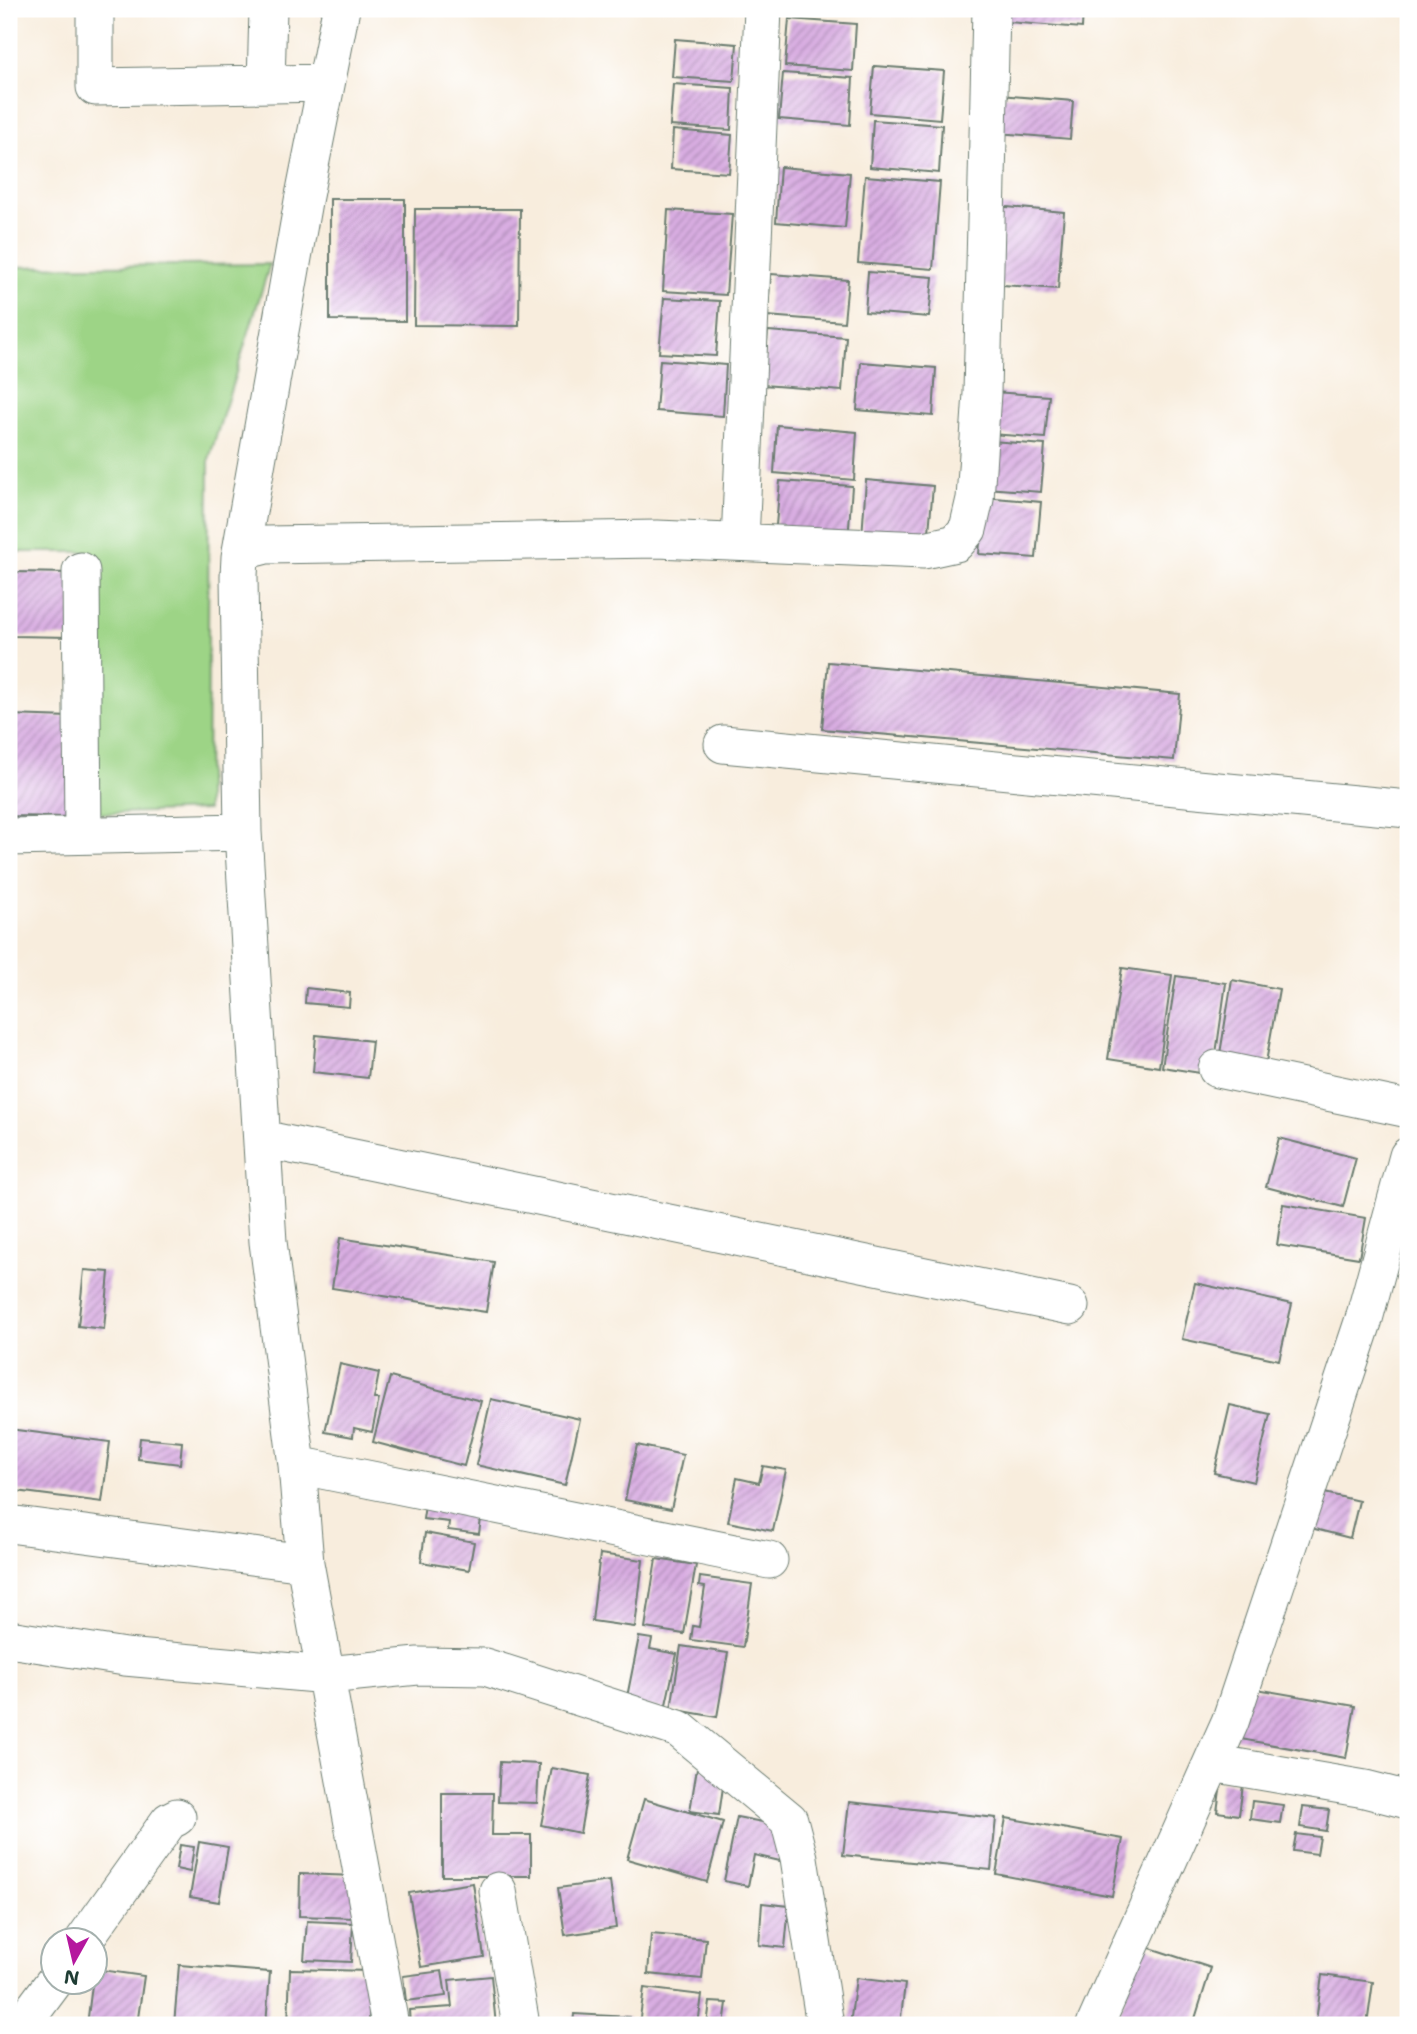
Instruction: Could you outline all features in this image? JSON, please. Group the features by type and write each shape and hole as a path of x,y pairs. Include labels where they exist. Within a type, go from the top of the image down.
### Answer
{"street":[{"path":"95,9 95,87 326,83"},
{"path":"266,84 268,9"},
{"path":"341,9 240,556 243,832 268,1242 297,1465 306,1563 390,2025"},
{"path":"740,542 763,9"},
{"path":"240,556 250,549 266,545 657,539 924,550 956,543 968,529 975,499 982,393 990,9"},
{"path":"81,571 83,835"},
{"path":"723,744 1408,809"},
{"path":"9,837 243,832"},
{"path":"1217,1069 1408,1109"},
{"path":"262,1139 1070,1306"},
{"path":"1095,2025 1230,1722 1364,1319 1408,1156"},
{"path":"297,1465 769,1560"},
{"path":"9,1524 306,1563"},
{"path":"9,1639 125,1657 327,1675 418,1666 485,1667 679,1729 789,1820 799,1858 825,2025"},
{"path":"1212,1763 1365,1788 1408,1800"},
{"path":"94,1926 169,1821 177,1817"},
{"path":"498,1891 521,2025"},
{"path":"22,2025 44,1996"}],"green space":[{"path":"270,264 209,459 207,810 91,814 91,552 9,552 9,267"}],"building":[{"path":"998,9 1083,9 1082,28 997,21"},
{"path":"789,19 856,24 853,71 785,66"},
{"path":"675,39 737,44 734,81 672,77"},
{"path":"874,66 944,71 940,119 870,113"},
{"path":"783,73 853,78 850,125 779,119"},
{"path":"673,84 733,88 731,130 670,126"},
{"path":"1000,95 1073,101 1070,139 998,133"},
{"path":"873,120 942,125 939,173 870,167"},
{"path":"673,130 732,135 729,173 671,169"},
{"path":"780,167 850,173 845,228 776,222"},
{"path":"865,176 940,182 933,269 858,263"},
{"path":"330,199 405,199 405,321 330,320"},
{"path":"996,206 1064,212 1058,289 990,284"},
{"path":"415,209 520,209 519,326 414,325"},
{"path":"668,210 732,214 726,295 663,291"},
{"path":"868,272 933,277 929,317 865,312"},
{"path":"771,274 848,280 844,322 767,316"},
{"path":"664,298 720,301 716,356 659,353"},
{"path":"768,331 846,337 842,391 763,385"},
{"path":"660,360 726,365 723,416 656,411"},
{"path":"861,362 936,368 933,416 857,410"},
{"path":"993,392 1049,396 1045,438 990,434"},
{"path":"777,425 857,432 854,480 774,473"},
{"path":"990,441 1045,445 1041,492 986,488"},
{"path":"866,480 933,486 928,543 862,537"},
{"path":"780,481 852,486 848,541 775,536"},
{"path":"984,497 1041,502 1036,558 979,554"},
{"path":"13,572 72,573 71,637 12,636"},
{"path":"828,662 1180,694 1174,760 822,729"},
{"path":"9,715 71,717 70,817 9,816"},
{"path":"1122,968 1172,975 1159,1067 1108,1059"},
{"path":"1176,976 1226,983 1213,1075 1162,1067"},
{"path":"1232,980 1279,989 1265,1068 1219,1060"},
{"path":"306,988 350,993 349,1007 305,1003"},
{"path":"316,1035 372,1041 368,1078 313,1072"},
{"path":"1279,1138 1356,1158 1343,1207 1266,1187"},
{"path":"1283,1204 1366,1218 1359,1258 1277,1245"},
{"path":"340,1238 494,1262 486,1312 332,1288"},
{"path":"84,1270 109,1272 104,1329 78,1326"},
{"path":"1195,1283 1292,1304 1279,1360 1182,1339"},
{"path":"340,1364 379,1373 374,1399 379,1399 372,1432 354,1428 353,1437 325,1432"},
{"path":"390,1377 481,1401 464,1466 373,1442"},
{"path":"491,1399 580,1419 565,1485 476,1465"},
{"path":"1230,1405 1270,1414 1254,1482 1214,1473"},
{"path":"9,1429 110,1442 102,1502 9,1490"},
{"path":"140,1438 182,1442 180,1464 138,1459"},
{"path":"637,1445 683,1455 671,1509 625,1500"},
{"path":"763,1466 786,1470 773,1531 728,1522 737,1478 759,1483"},
{"path":"1316,1491 1359,1501 1350,1538 1307,1527"},
{"path":"425,1505 482,1511 479,1534 448,1530 449,1522 423,1519"},
{"path":"425,1533 474,1542 469,1570 421,1562"},
{"path":"600,1554 643,1560 635,1627 592,1621"},
{"path":"656,1559 696,1565 684,1634 645,1628"},
{"path":"700,1577 752,1584 743,1647 691,1640 693,1626 699,1627 705,1587 699,1586"},
{"path":"639,1637 652,1639 650,1649 677,1654 665,1709 626,1702"},
{"path":"681,1646 728,1653 717,1717 671,1709"},
{"path":"1245,1687 1355,1706 1346,1758 1235,1738"},
{"path":"500,1762 539,1764 537,1803 498,1802"},
{"path":"552,1768 590,1775 580,1833 541,1825"},
{"path":"697,1768 725,1773 719,1815 690,1811"},
{"path":"1221,1782 1243,1785 1239,1815 1217,1812"},
{"path":"442,1793 493,1793 492,1835 531,1835 531,1876 442,1876"},
{"path":"644,1799 723,1822 707,1882 627,1859"},
{"path":"1252,1801 1283,1805 1280,1823 1250,1819"},
{"path":"849,1802 996,1818 991,1870 843,1855"},
{"path":"1303,1807 1329,1810 1326,1831 1300,1827"},
{"path":"737,1817 787,1827 780,1861 754,1855 748,1886 724,1881"},
{"path":"1006,1818 1123,1839 1112,1896 996,1874"},
{"path":"1296,1834 1320,1837 1317,1854 1293,1851"},
{"path":"199,1842 228,1847 219,1902 190,1897"},
{"path":"180,1845 194,1847 190,1872 176,1869"},
{"path":"300,1874 356,1876 355,1918 299,1916"},
{"path":"610,1881 616,1928 565,1935 558,1888"},
{"path":"473,1883 484,1957 421,1967 409,1893"},
{"path":"762,1903 789,1906 785,1948 759,1945"},
{"path":"307,1921 353,1923 351,1962 304,1960"},
{"path":"651,1934 706,1939 702,1979 648,1974"},
{"path":"1141,1945 1211,1968 1193,2025 1116,2025"},
{"path":"179,1965 270,1972 266,2025 174,2025"},
{"path":"290,1969 370,1971 369,2025 288,2025"},
{"path":"108,1971 144,1976 137,2025 87,2025 91,1996 108,1996"},
{"path":"442,1971 446,1996 406,2001 403,1976"},
{"path":"1322,1975 1373,1982 1367,2025 1316,2022"},
{"path":"491,1976 496,2025 410,2025 409,2010 452,2007 449,1980"},
{"path":"856,1978 905,1984 900,2025 850,2025"},
{"path":"644,1988 702,1995 698,2025 639,2025"},
{"path":"710,2002 727,2003 724,2025 707,2025"},
{"path":"574,2014 629,2017 628,2025 573,2025"}]}
